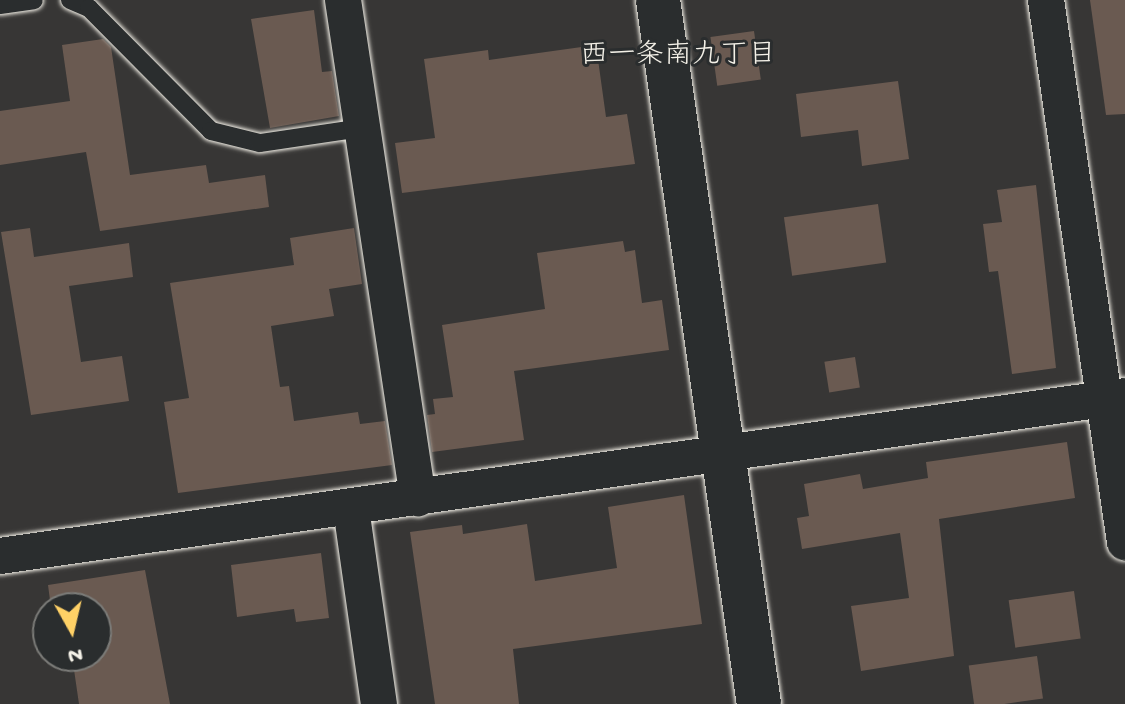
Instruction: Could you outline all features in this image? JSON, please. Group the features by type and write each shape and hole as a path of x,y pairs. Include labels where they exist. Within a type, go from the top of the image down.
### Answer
{"street":[{"path":"343,0 418,498"},
{"path":"658,0 759,704"},
{"path":"1046,0 1115,398 1125,542"},
{"path":"0,556 1115,398"},
{"path":"351,508 379,704"}],"lane":[{"path":"0,5 34,0"},
{"path":"70,0 89,8 211,131 260,143 362,128"}],"building":[{"path":"1090,0 1125,0 1125,114 1106,115"},
{"path":"314,10 322,72 332,71 339,116 270,128 251,19"},
{"path":"754,31 761,80 717,86 710,37"},
{"path":"103,39 111,47 130,175 206,165 209,183 265,175 269,207 100,231 86,152 0,165 0,111 70,101 62,45"},
{"path":"596,45 606,117 627,114 635,164 402,193 395,143 435,138 424,59 488,50 489,60"},
{"path":"898,81 909,159 862,166 858,130 801,137 796,94"},
{"path":"1036,185 1056,368 1012,374 998,271 989,272 983,224 1002,222 997,190"},
{"path":"878,204 886,262 792,276 784,217"},
{"path":"30,228 34,257 129,243 133,277 69,286 81,362 122,356 129,401 31,415 1,232"},
{"path":"354,228 362,284 329,289 334,316 271,326 280,387 289,386 294,421 358,412 360,424 385,421 392,465 178,493 164,402 189,398 170,283 294,265 290,238"},
{"path":"623,241 625,252 635,250 642,303 662,300 669,350 514,371 524,440 432,452 427,415 435,414 433,399 453,397 442,325 545,309 537,253"},
{"path":"855,357 860,388 829,392 824,362"},
{"path":"1067,442 1075,498 939,519 954,656 861,671 851,606 909,598 900,533 802,549 797,518 809,516 804,484 860,474 863,489 928,478 926,462"},
{"path":"684,495 702,624 513,649 519,704 435,704 410,532 462,525 463,534 527,524 535,581 617,568 608,507"},
{"path":"321,553 329,618 296,622 294,609 237,617 231,565"},
{"path":"145,570 170,704 79,704 74,672 112,672 112,592 49,592 48,585"},
{"path":"1074,591 1081,639 1015,648 1009,600"},
{"path":"1037,656 1043,699 974,704 969,666"}],"district":[{"name":"西一条南九丁目","path":"678,57"}]}
